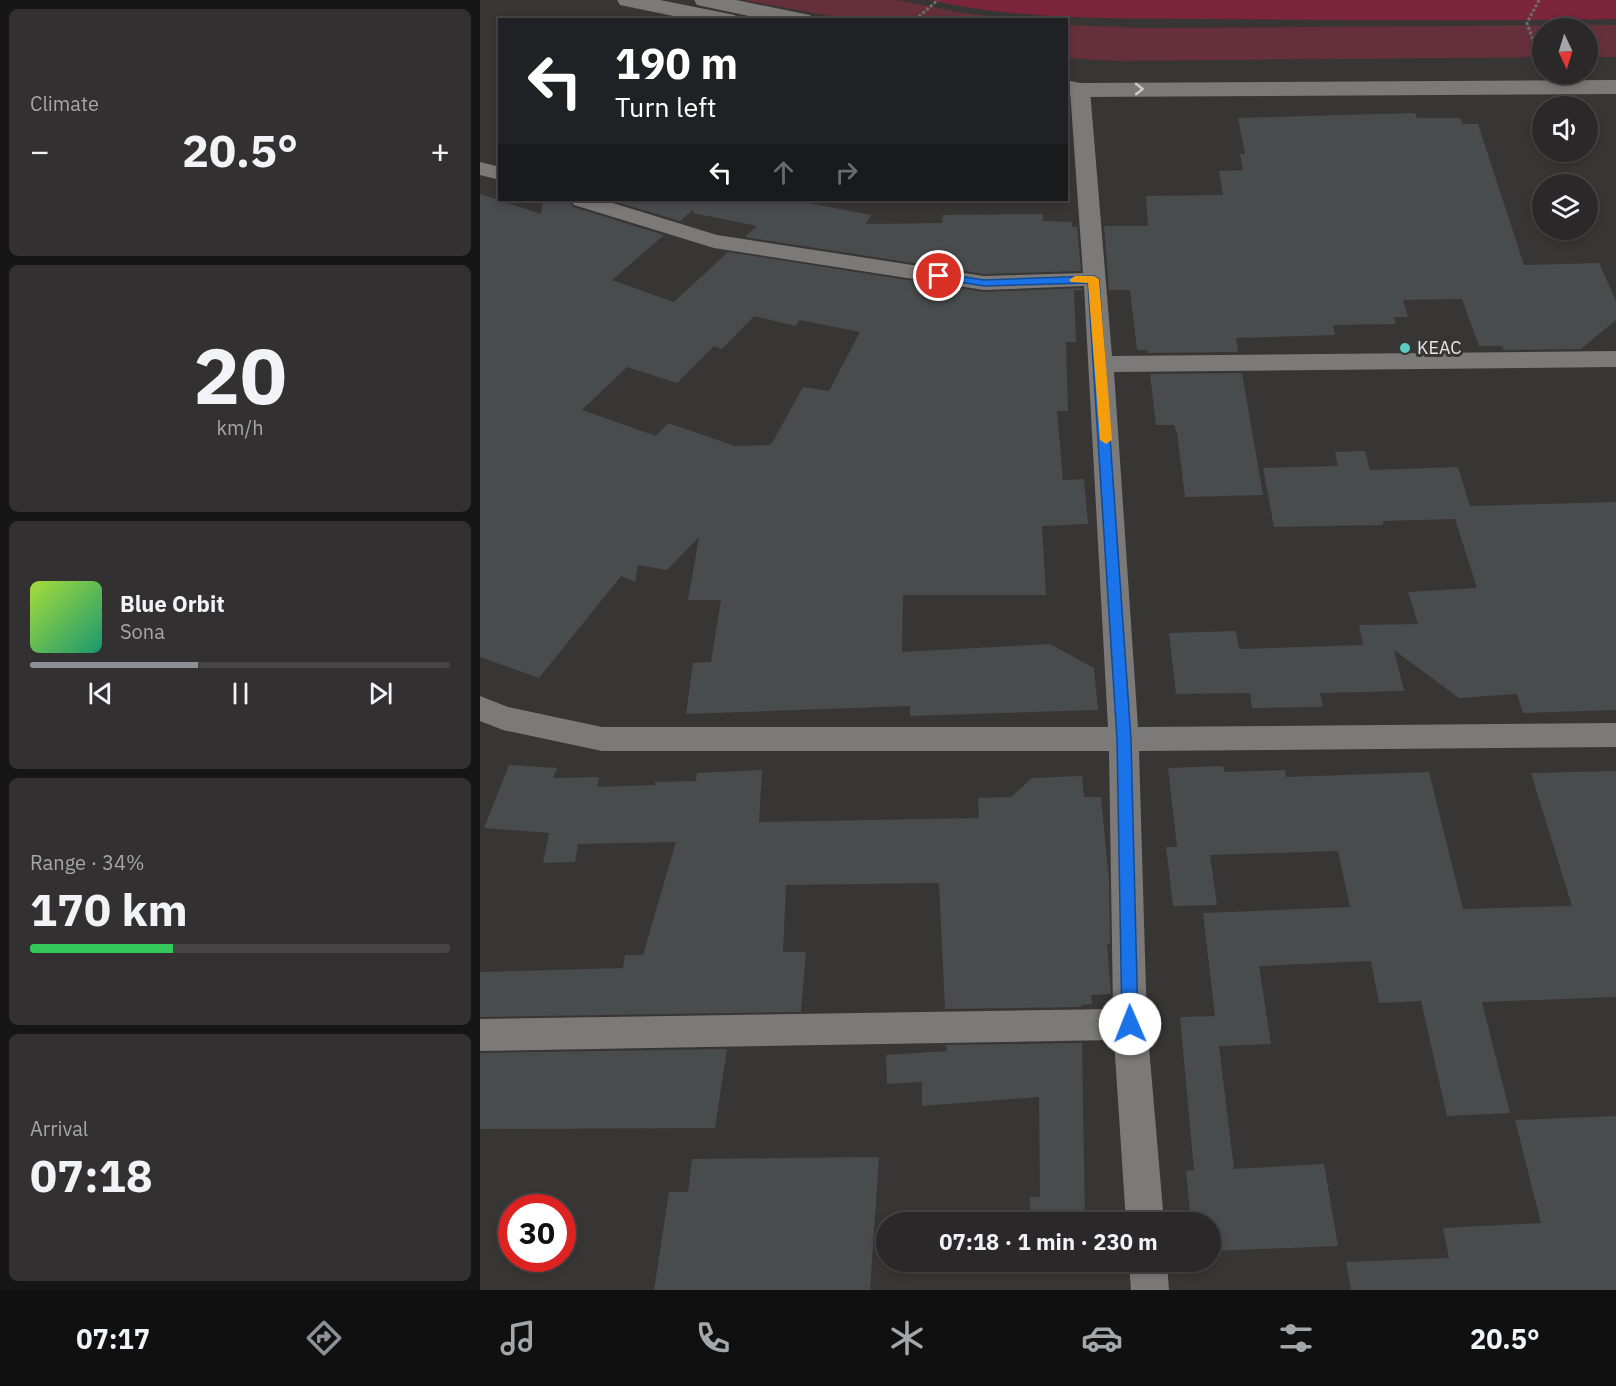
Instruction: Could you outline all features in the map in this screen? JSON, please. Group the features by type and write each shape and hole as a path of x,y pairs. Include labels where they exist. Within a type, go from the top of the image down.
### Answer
{"main road":[{"path":"628,0 717,18"},
{"path":"705,0 792,18"},
{"path":"1071,82 1146,73 1532,72"},
{"path":"1598,72 1616,72"},
{"path":"1071,82 1616,87"}],"street":[{"path":"1071,82 1094,279 1101,364 1124,739 1130,1024 1144,1212"},
{"path":"480,168 498,173"},
{"path":"585,201 714,241 984,283 1094,279"},
{"path":"1101,364 1616,359"},
{"path":"480,708 503,718 602,739 1124,739 1616,735"},
{"path":"480,1035 1130,1024"},
{"path":"1149,1272 1150,1290"}],"path":[{"path":"917,18 938,0"},
{"path":"1532,38 1527,23 1539,0"}],"shaded area":[{"path":"743,0 896,0 963,13 1006,18 841,18"},
{"path":"930,0 1616,0 1616,19 1108,18 1036,15 965,7"},
{"path":"1068,25 1148,28 1532,26 1532,57 1115,61 1068,58"},
{"path":"1598,25 1616,25 1616,57 1598,57"}],"building":[{"path":"1415,113 1417,118 1460,118 1463,124 1478,124 1524,265 1599,263 1616,301 1616,320 1581,349 1504,350 1502,346 1479,346 1462,299 1403,300 1408,317 1394,317 1396,324 1333,325 1335,335 1236,338 1238,352 1148,353 1147,350 1137,350 1130,290 1109,290 1104,226 1148,226 1146,196 1223,195 1219,171 1243,170 1240,154 1245,154 1238,118"},
{"path":"480,194 541,214 543,201 570,201 573,207 664,235 612,280 674,302 728,252 984,292 1082,288 1082,290 1074,290 1076,342 1066,342 1068,411 1057,411 1063,480 1084,479 1088,524 1042,526 1046,595 903,595 902,652 1050,644 1094,668 1098,710 910,716 910,706 686,714 693,663 711,662 721,600 688,600 699,537 667,570 638,565 635,582 621,576 539,678 480,657","holes":["754,316 795,326 800,320 860,332 829,391 803,387 771,445 735,446 668,423 656,436 582,410 627,367 677,383 714,346 722,349"]},
{"path":"612,201 798,201 871,215 866,224 942,223 943,215 1043,214 1043,221 1072,222 1072,227 1077,227 1081,271 984,274 745,237 757,226 693,213 694,209 680,221"},
{"path":"1242,373 1263,495 1185,497 1177,433 1174,425 1156,425 1150,374"},
{"path":"1365,451 1370,470 1458,467 1470,506 1616,502 1616,710 1523,713 1517,694 1459,698 1394,650 1404,691 1320,693 1323,707 1252,708 1250,693 1176,694 1169,633 1236,631 1239,649 1363,645 1359,625 1418,624 1408,592 1477,588 1455,519 1383,521 1383,525 1274,527 1263,468 1338,466 1335,452"},
{"path":"509,765 557,768 553,778 599,777 597,787 696,781 697,773 762,770 759,822 979,818 978,798 1011,797 1032,778 1082,776 1084,797 1101,797 1109,881 1110,944 1107,944 1111,994 1091,995 1092,1004 1081,1005 1081,1007 945,1009 939,883 786,885 783,952 806,952 801,1012 480,1017 480,972 623,968 625,955 643,955 676,842 578,844 575,862 543,863 549,833 484,828"},
{"path":"1223,766 1224,772 1285,770 1286,777 1429,772 1463,909 1572,906 1531,773 1616,771 1616,997 1482,1002 1510,1113 1447,1116 1421,1001 1379,1003 1371,961 1259,966 1271,1044 1219,1046 1234,1169 1324,1164 1338,1246 1221,1251 1221,1212 1190,1212 1186,1171 1194,1170 1180,1017 1215,1016 1203,913 1350,907 1338,851 1210,855 1217,905 1173,906 1166,847 1177,847 1168,768"},
{"path":"1082,1043 1085,1212 1030,1212 1030,1197 1040,1197 1039,1097 922,1106 922,1082 887,1084 886,1055 947,1051 946,1045"},
{"path":"727,1049 715,1128 480,1129 480,1053"},
{"path":"1616,1116 1616,1290 1351,1290 1346,1262 1449,1258 1443,1228 1541,1223 1515,1120"},
{"path":"879,1157 870,1290 654,1290 669,1192 688,1192 692,1159"}],"slow traffic":[{"path":"1075,280 1094,279 1106,440"}],"place":[{"name":"KEAC","path":"1405,348"}],"route":[{"path":"939,276 984,283 1094,279 1124,739 1130,1024"}]}
